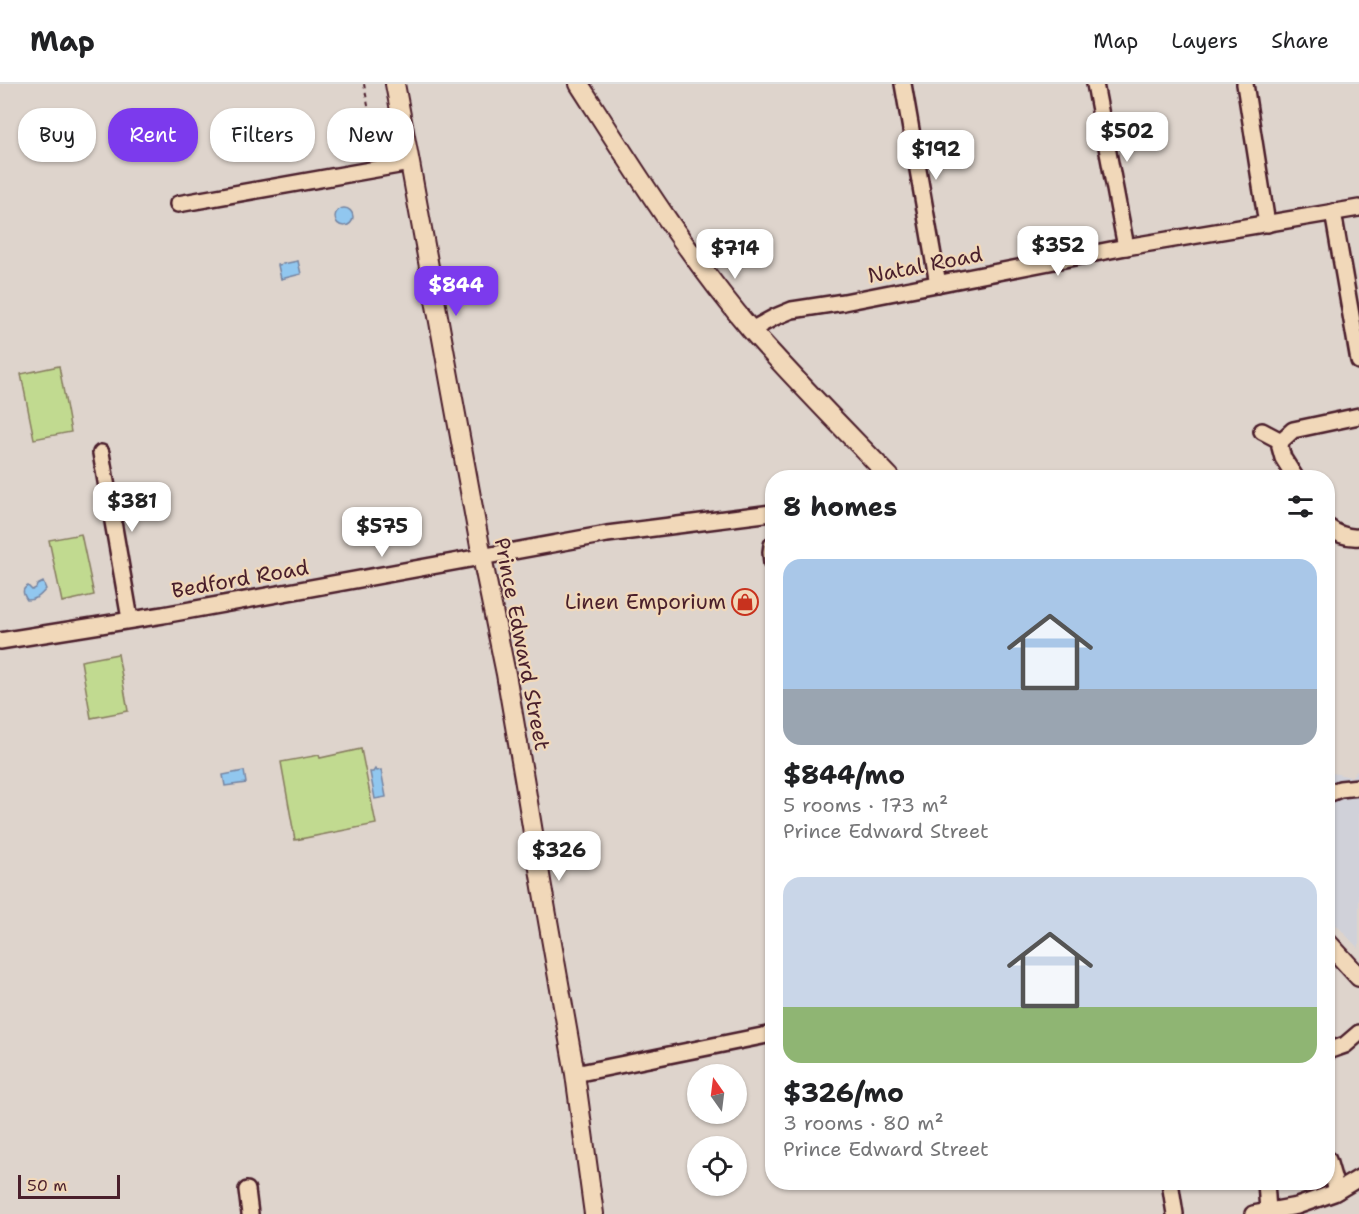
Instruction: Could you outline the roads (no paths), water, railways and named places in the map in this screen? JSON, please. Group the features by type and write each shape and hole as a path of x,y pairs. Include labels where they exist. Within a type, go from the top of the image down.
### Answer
{"main road":[{"name":"Prince Edward Street","path":"395,84 525,778 575,1074 594,1214"},
{"path":"579,84 689,250 751,330 881,470"},
{"path":"1335,951 1359,977"}],"street":[{"path":"903,84 938,284"},
{"path":"1095,84 1126,247"},
{"path":"1245,84 1267,224"},
{"path":"178,204 410,163"},
{"name":"Natal Road","path":"751,330 792,310 1126,247 1359,208"},
{"path":"1333,212 1359,361"},
{"path":"1291,470 1283,458 1280,447 1281,441 1293,430 1359,416"},
{"path":"1262,432 1281,441"},
{"path":"101,453 130,619"},
{"name":"Bedford Road","path":"0,641 163,615 607,534 765,515"},
{"path":"1335,533 1359,537"},
{"path":"1335,791 1359,787"},
{"path":"1335,1049 1345,1045 1359,1033"},
{"path":"575,1074 765,1035"},
{"path":"1264,1190 1260,1213 1297,1206 1337,1191 1359,1178"},
{"path":"1335,1184 1337,1191"},
{"path":"247,1190 250,1214"},
{"path":"1171,1190 1175,1214"}],"water":[{"path":"344,208 351,210 353,217 351,224 344,226 337,224 335,217 337,210"},
{"path":"298,261 301,274 281,279 278,265"},
{"path":"43,582 46,589 40,596 27,600 24,589 28,586 32,590"},
{"path":"375,769 381,770 386,797 375,799 370,772"},
{"path":"244,771 246,783 225,786 223,775"}],"place":[{"name":"Linen Emporium","path":"745,602"}]}
